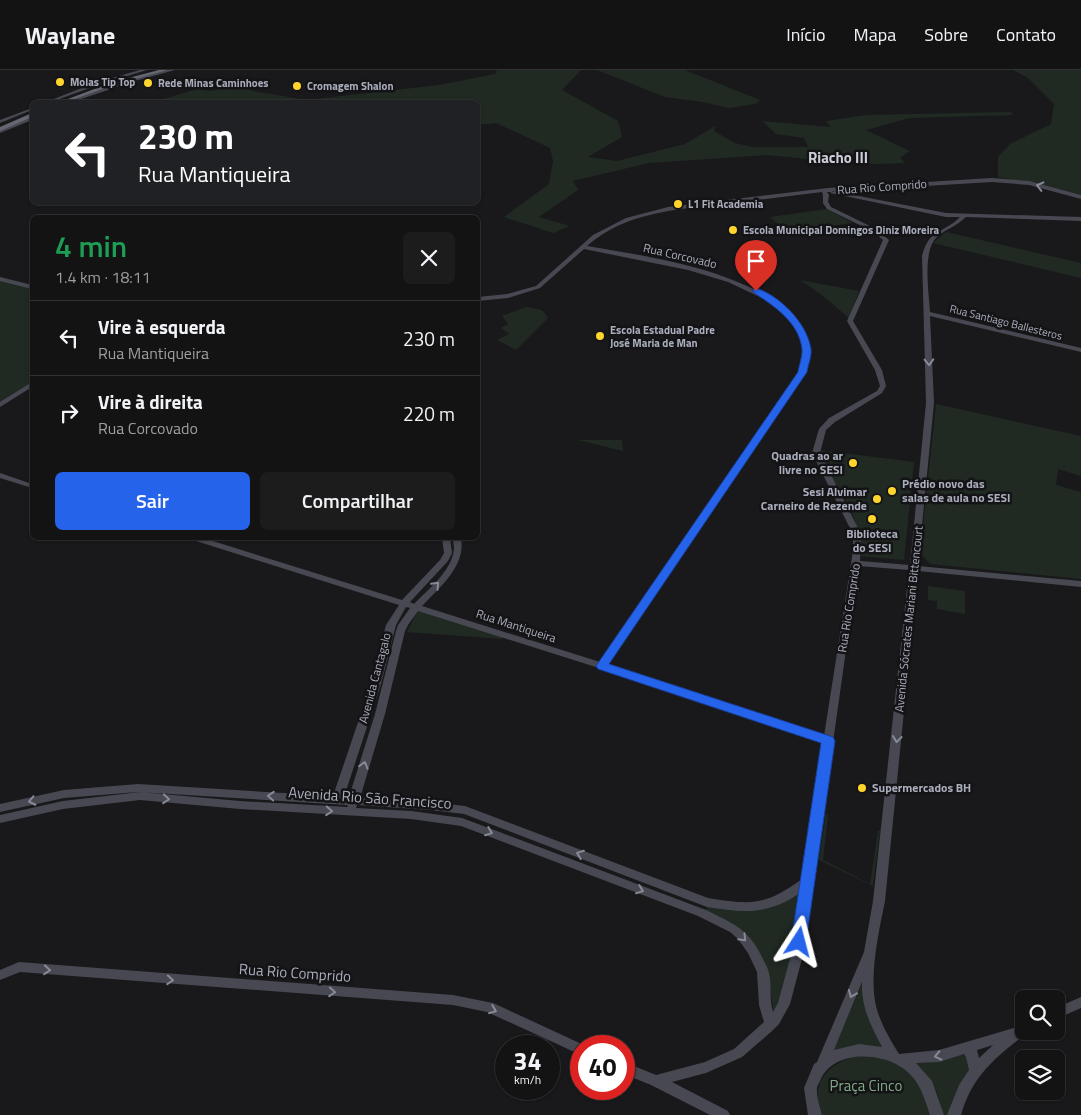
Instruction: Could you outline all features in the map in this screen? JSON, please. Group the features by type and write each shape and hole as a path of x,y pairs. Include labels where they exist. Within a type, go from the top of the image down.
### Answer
{"highway":[{"path":"99,84 150,70"},
{"path":"61,100 150,70"},
{"path":"68,100 124,80 165,70"},
{"path":"78,96 112,86"},
{"path":"0,128 30,115"}],"street":[{"path":"74,100 112,86 173,70"},
{"path":"54,100 99,84"},
{"name":"Rua Rio Comprido","path":"656,1081 706,1067 738,1053 771,1024 784,1004 795,963 850,590 857,563 857,534 816,453 823,429 832,420 880,392 883,386 879,372 850,321 886,240 874,230 825,205 824,198 826,195 824,191 998,180 1029,183 1081,197"},
{"path":"480,298 519,294 538,287 552,279 587,248 584,247 609,227 628,219 668,209 824,191 932,214 1081,219"},
{"name":"Avenida Sócrates Mariani Bittencourt","path":"896,1058 874,1019 869,1001 870,949 879,901 930,402 925,256 926,246 938,232 959,222 964,216"},
{"path":"546,282 599,235"},
{"name":"Rua Corcovado","path":"587,248 699,270 756,291 780,307 798,326 807,350 806,362 801,376 602,666"},
{"path":"0,279 30,286"},
{"name":"Rua Santiago Ballesteros","path":"927,313 1081,350"},
{"path":"0,405 30,385"},
{"path":"0,475 30,485"},
{"name":"Rua Mantiqueira","path":"202,540 416,606 828,741"},
{"name":"Avenida Cantagalo","path":"337,801 376,684 391,625 404,603 444,561 448,553 446,540"},
{"name":"Avenida Cantagalo","path":"349,812 388,685 402,626 416,606 452,567 458,551 456,540"},
{"path":"857,563 1081,584"},
{"name":"Avenida Rio São Francisco","path":"0,808 64,794 138,788 349,812 411,815 462,822 702,913 734,929 753,950 763,972 765,1005 771,1024"},
{"name":"Avenida Rio São Francisco","path":"0,818 63,804 140,796 242,800 353,801 465,810 707,902 739,908 765,906 787,897 808,882"},
{"path":"702,913 707,902"},
{"name":"Avenida Sócrates Mariani Bittencourt","path":"822,1064 870,949"},
{"name":"Rua Rio Comprido","path":"0,976 20,967 453,1000 489,1008 570,1043"},
{"path":"1065,1010 1081,1002"},
{"path":"896,1058 926,1058 1015,1033"},
{"path":"954,1115 956,1103 974,1070 1015,1036"},
{"path":"966,1048 972,1054 974,1070"},
{"path":"815,1115 810,1092 814,1077 822,1064 836,1054 854,1049 874,1050 896,1058 916,1072 929,1088 937,1115"},
{"path":"635,1072 723,1115"}],"green space":[{"path":"497,70 581,70 562,90 618,121 622,137 588,157 617,161 685,144 715,126 714,131 735,143 753,147 808,147 804,138 776,134 762,121 831,127 826,121 866,115 1010,112 1014,115 909,118 866,130 910,151 900,158 905,163 876,164 767,155 649,163 573,181 578,190 539,217 570,226 553,233 504,217 549,184 553,161 550,148 496,123 480,125 480,100 307,100 439,85 495,74"},
{"path":"597,70 685,70 760,100 756,104 729,108 703,102 665,97"},
{"path":"1013,70 1081,70 1081,195 1048,186 998,177 998,157 1010,144 1051,124 1054,104 1028,78"},
{"path":"240,87 307,100 164,99 197,89 210,91"},
{"path":"827,209 853,223 787,232 770,217"},
{"path":"946,232 1081,263 1081,278 933,243"},
{"path":"0,279 30,287 30,383 0,403"},
{"path":"800,280 859,291 849,318 823,296"},
{"path":"526,307 542,310 548,318 516,350 497,340 509,334 501,328 508,324 502,316"},
{"path":"936,404 1081,436 1081,476 1058,469 1056,485 1081,492 1081,579 930,564 920,553"},
{"path":"578,440 622,440 623,451"},
{"name":"Sesi Alvimar Carneiro de Rezende","path":"818,450 914,462 904,560 858,556 859,538 855,521 846,500"},
{"path":"928,586 965,591 965,614 937,609 937,601 928,600"},
{"path":"418,610 503,637 502,639 407,632"},
{"path":"826,814 828,815 823,860 870,884 878,831 880,831 873,886 819,860"},
{"path":"805,886 793,968 788,984 773,1013 768,976 761,955 746,936 733,925 705,911 708,906 736,909"},
{"path":"864,979 869,1016 886,1050 859,1046 833,1052"},
{"path":"967,1052 970,1058 968,1074 960,1093 947,1115 942,1115 935,1088 927,1078 905,1061"},
{"name":"Praça Cinco","path":"860,1055 887,1060 904,1068 911,1074 923,1092 930,1115 822,1115 818,1103 818,1093 824,1075 839,1063"}],"place":[{"name":"Molas Tip Top","path":"60,82"},
{"name":"Rede Minas Caminhoes","path":"148,83"},
{"name":"Cromagem Shalon","path":"297,86"},
{"name":"L1 Fit Academia","path":"678,204"},
{"name":"Escola Municipal Domingos Diniz Moreira","path":"733,230"},
{"name":"Escola Estadual Padre José Maria de Man","path":"600,336"},
{"name":"Quadras ao ar livre no SESI","path":"853,463"},
{"name":"Prédio novo das salas de aula no SESI","path":"892,491"},
{"name":"Sesi Alvimar Carneiro de Rezende","path":"877,499"},
{"name":"Biblioteca do SESI","path":"872,519"},
{"name":"Supermercados BH","path":"862,788"}],"district":[{"name":"Riacho III","path":"838,158"}],"route":[{"path":"756,291 780,307 798,326 807,350 806,362 801,376 602,666 828,741 799,942"}]}
